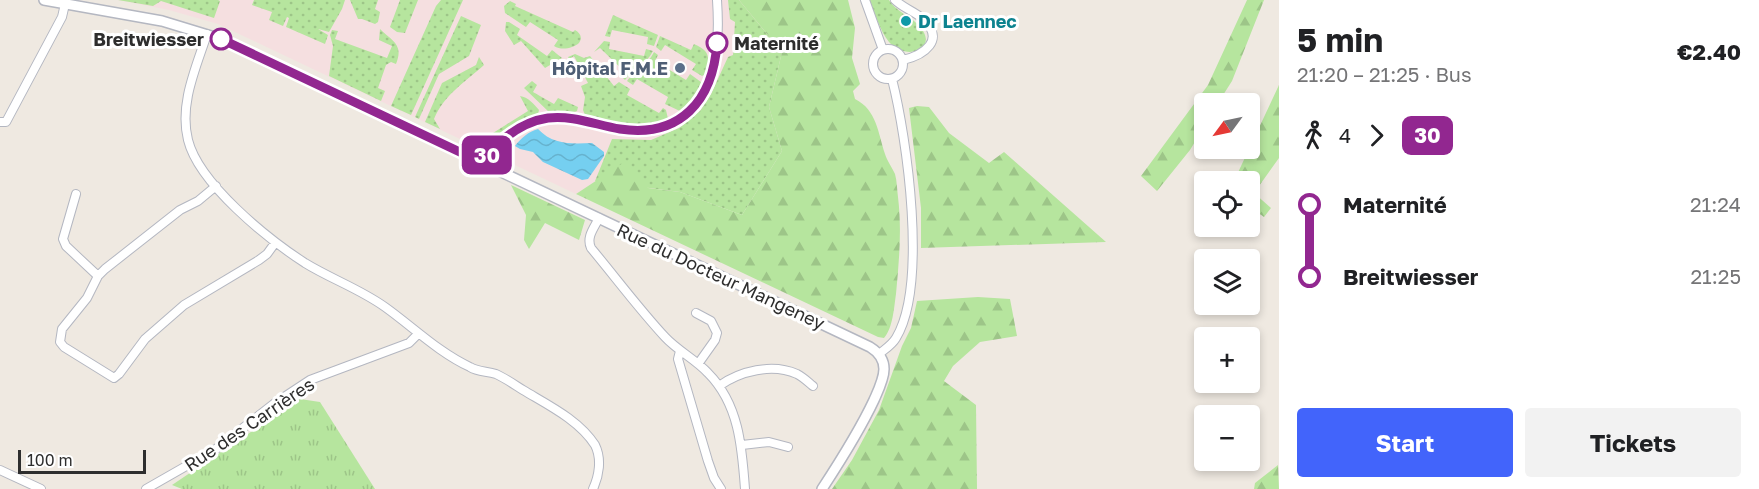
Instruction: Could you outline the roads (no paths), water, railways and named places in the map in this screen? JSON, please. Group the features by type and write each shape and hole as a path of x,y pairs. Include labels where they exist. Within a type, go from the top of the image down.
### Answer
{"street":[{"name":"Rue du Docteur Mangeney","path":"44,0 162,21 207,34 252,53 870,347 879,354"},
{"path":"481,162 504,138 532,122 565,117 640,131 662,128 690,112 702,97 712,73 717,43 717,0"},
{"path":"865,0 883,50"},
{"path":"895,0 922,18 931,28 933,37 930,47 920,55 903,60"},
{"path":"3,122 62,17 65,4"},
{"path":"207,34 189,90 185,116 194,157 216,186 275,243 383,306 418,334 470,367 497,374 565,416 594,444 598,453 598,477 593,489"},
{"path":"883,50 893,50 903,60 901,72 892,79 879,77 874,71 874,58 883,50"},
{"path":"822,489 861,428 879,388 884,369 879,354 894,341 900,330 912,278 910,202 903,135 892,79"},
{"path":"216,186 198,201 175,213 98,276 87,298 62,329 60,342 69,351 114,378 145,339 184,305 265,256 275,243"},
{"path":"76,194 63,239 66,246 98,276"},
{"path":"599,218 588,242 591,248 666,337 698,364 719,386 735,417 742,445 745,489"},
{"path":"696,313 711,321 717,333 715,340 698,364"},
{"name":"Rue des Carrières","path":"146,489 216,449 275,403 310,380 409,343 418,334"},
{"path":"680,351 678,358 708,461 721,489"},
{"path":"719,386 746,372 769,369 797,374 813,386"},
{"path":"742,445 769,442 788,447"},
{"path":"0,470 41,489"}],"water":[{"path":"538,129 556,141 592,143 604,152 604,156 588,179 582,180 543,162 533,152 515,146 525,136"}],"place":[{"name":"Dr Laennec","path":"906,21"},
{"name":"Breitwiesser","path":"221,39"},
{"name":"Maternité","path":"717,43"},
{"name":"Hôpital F.M.E","path":"680,68"}]}
